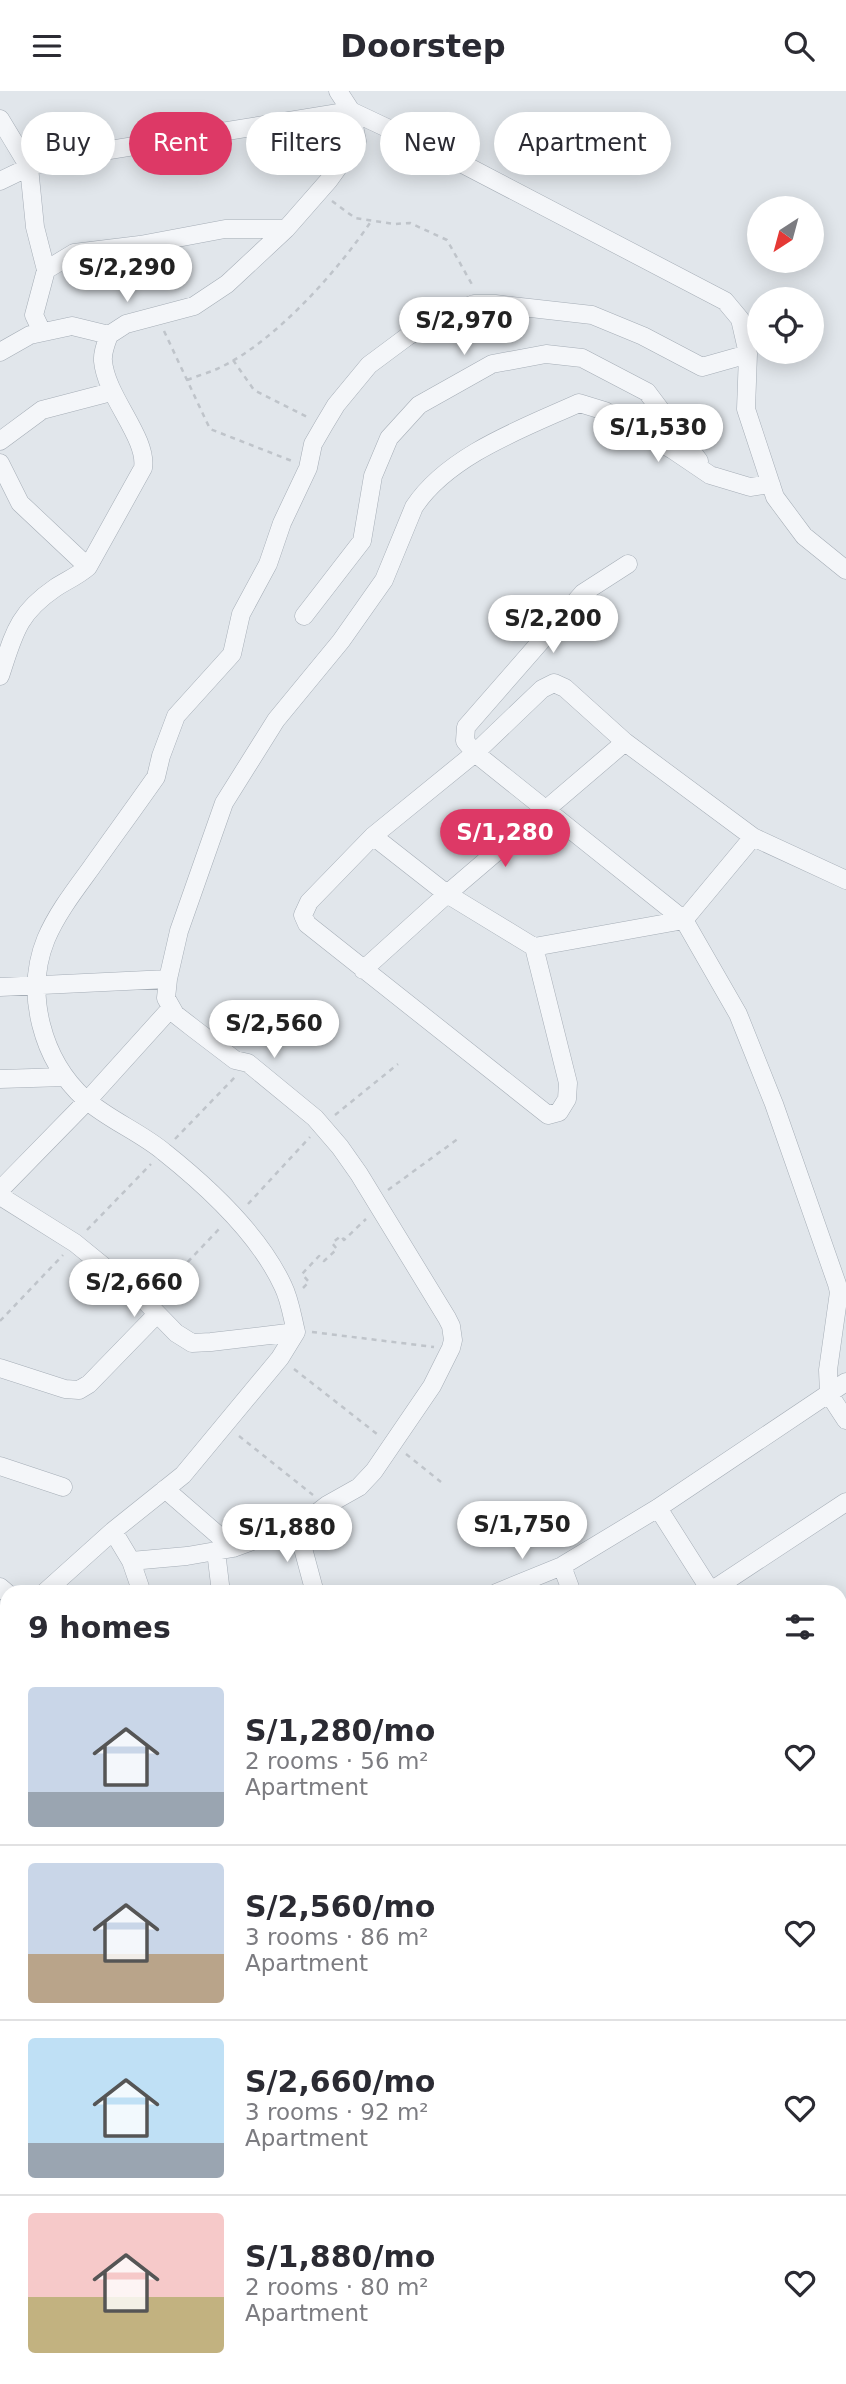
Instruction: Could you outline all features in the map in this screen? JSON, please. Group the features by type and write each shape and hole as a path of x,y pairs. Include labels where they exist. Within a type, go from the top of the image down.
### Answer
{"street":[{"path":"2,664 23,615 37,600 75,578 88,567 143,467 145,457 140,443 111,392 102,360 109,335 126,324 194,306 228,284 286,229 329,180 357,142 351,111 338,91"},
{"path":"115,149 351,111 457,161 725,301 740,319 747,350"},
{"path":"0,119 21,154"},
{"path":"0,181 21,171"},
{"path":"30,175 36,227 46,270 34,315 42,333"},
{"path":"46,270 74,253 140,245 225,229 286,229"},
{"path":"303,1331 284,1287 262,1250 232,1215 163,1151 87,1101 52,1058 44,1037 38,1007 39,960 47,936 69,898 156,777 176,716 232,654 241,614 268,564 282,523 308,468 313,444 336,405 369,365 419,329 443,316 482,303 592,315 643,336 702,367 747,354"},
{"path":"0,352 30,335 72,326 109,335"},
{"path":"304,616 362,541 373,476 388,438 419,405 492,364 546,354 582,358 647,392 710,475"},
{"path":"748,364 746,409 775,497 804,536 846,570"},
{"path":"0,441 43,410 111,392"},
{"path":"131,1561 224,1550 297,1526 359,1487 366,1481 432,1386 447,1359 453,1340 451,1326 435,1298 340,1147 315,1118 248,1063 236,1060 193,1028 171,1008 166,998 178,931 224,803 276,720 341,641 384,580 414,507 438,478 472,455 579,403 605,411 710,475 750,487 771,484"},
{"path":"0,463 20,503 88,567"},
{"path":"628,564 583,593 466,727 465,741 475,753 684,920 738,1014 774,1104 839,1292 828,1370 829,1394 846,1420"},
{"path":"534,947 568,1083 567,1099 559,1112 548,1115 362,970 307,924 303,915 309,902 373,836 475,753 542,689 554,683 565,688 625,742 753,837 846,880"},
{"path":"362,970 625,742"},
{"path":"373,836 447,894 534,947 684,920 753,837"},
{"path":"0,987 168,979"},
{"path":"0,1190 87,1101 171,1008"},
{"path":"0,1079 65,1077"},
{"path":"0,1196 75,1243 140,1296 176,1333 192,1343 303,1331"},
{"path":"0,1368 65,1389 79,1390 89,1384 156,1315"},
{"path":"53,1585 113,1531 183,1475 303,1331"},
{"path":"516,1585 562,1566 658,1508 846,1382"},
{"path":"0,1466 63,1487"},
{"path":"165,1489 224,1550 222,1585"},
{"path":"721,1585 846,1502"},
{"path":"658,1508 706,1585"},
{"path":"297,1526 313,1585"},
{"path":"113,1531 131,1561 139,1585"},
{"path":"562,1566 569,1585"}],"path":[{"path":"330,200 355,218 395,224 410,223 447,240 477,293"},
{"path":"187,380 217,369 247,352 273,330 319,288 349,253 372,220"},
{"path":"164,331 210,429 300,465"},
{"path":"233,360 254,390 318,422"},
{"path":"0,1321 248,1063"},
{"path":"330,1113 332,1117 398,1064"},
{"path":"248,1211 244,1207 315,1132"},
{"path":"384,1192 459,1138"},
{"path":"294,1286 304,1289 309,1282 302,1274 319,1256 324,1261 337,1249 332,1244 341,1236 344,1240 374,1212"},
{"path":"154,1297 227,1221"},
{"path":"303,1331 443,1348"},
{"path":"287,1364 381,1437"},
{"path":"234,1432 313,1494"},
{"path":"400,1449 442,1482"}]}
